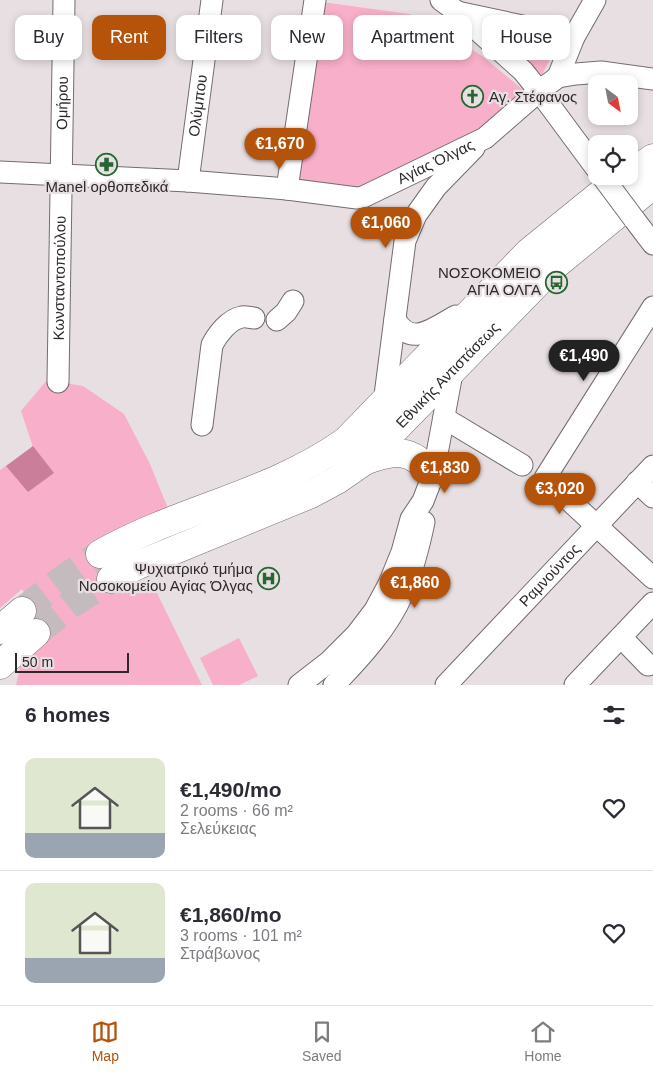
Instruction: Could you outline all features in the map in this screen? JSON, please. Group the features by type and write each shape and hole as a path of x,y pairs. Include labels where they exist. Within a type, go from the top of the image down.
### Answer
{"main road":[{"name":"Εθνικής Αντιστάσεως","path":"638,169 653,158"},
{"name":"Εθνικής Αντιστάσεως","path":"100,554 125,540 249,491 328,454 346,441 384,403 529,252 598,196 614,185"},
{"name":"Εθνικής Αντιστάσεως","path":"111,579 138,565 311,494 337,480 363,462 553,267 653,185"},
{"path":"363,462 380,455 397,452 406,453 424,463 433,475"},
{"path":"0,630 29,622 2,666"}],"street":[{"name":"Ομήρου","path":"62,176 64,0"},
{"name":"Ολύμπου","path":"188,181 212,0"},
{"path":"287,189 315,0"},
{"path":"558,77 574,38 595,0"},
{"path":"446,3 574,38"},
{"path":"446,3 523,71 540,91 588,157"},
{"path":"558,77 601,72 653,79"},
{"name":"Αγίας Όλγας","path":"384,403 406,241 416,215 436,188 484,138 558,77"},
{"name":"Αγίας Όλγας","path":"0,172 188,181 287,189 357,198 364,197 484,138"},
{"name":"Κωνσταντοπούλου","path":"58,382 62,176"},
{"path":"609,185 653,244"},
{"path":"277,320 286,312 293,301"},
{"path":"653,307 545,478 598,525 653,578"},
{"path":"395,320 407,333 422,334 456,316"},
{"path":"202,425 212,346 218,334 241,317 254,318"},
{"path":"299,685 330,661 356,635 375,610 389,584 402,552 411,519 423,501 433,475 453,368"},
{"path":"444,418 522,465"},
{"name":"Ραμνούντος","path":"446,685 653,466"},
{"path":"637,482 653,497"},
{"path":"334,685 369,646 391,616 403,593 417,554 424,521 423,501"},
{"path":"576,685 653,604"},
{"path":"621,638 648,665"}],"shaded area":[{"path":"322,2 409,14 411,15 353,15 353,60 472,60 472,50 482,56 482,60 487,60 527,93 489,128 366,193 291,187 312,60 343,60 343,15 320,15"},
{"path":"526,60 550,60 542,75"},
{"path":"47,380 83,386 124,414 150,464 169,511 99,567 109,578 116,581 132,587 155,589 202,685 16,685 21,663 51,633 22,589 0,608 0,470 33,447 21,411"},
{"path":"33,446 54,473 28,492 6,466"},
{"path":"239,638 258,676 239,685 213,685 200,658"}],"tunnel":[{"path":"22,611 63,579 100,554"},
{"path":"36,633 70,605 111,579"}],"place":[{"name":"Αγ. Στέφανος","path":"473,97"},
{"name":"Manel ορθοπεδικά","path":"107,164"},
{"name":"ΝΟΣΟΚΟΜΕΙΟ ΑΓΙΑ ΟΛΓΑ","path":"557,282"},
{"name":"Ψυχιατρικό τμήμα Νοσοκομείου Αγίας Όλγας","path":"269,578"}]}
